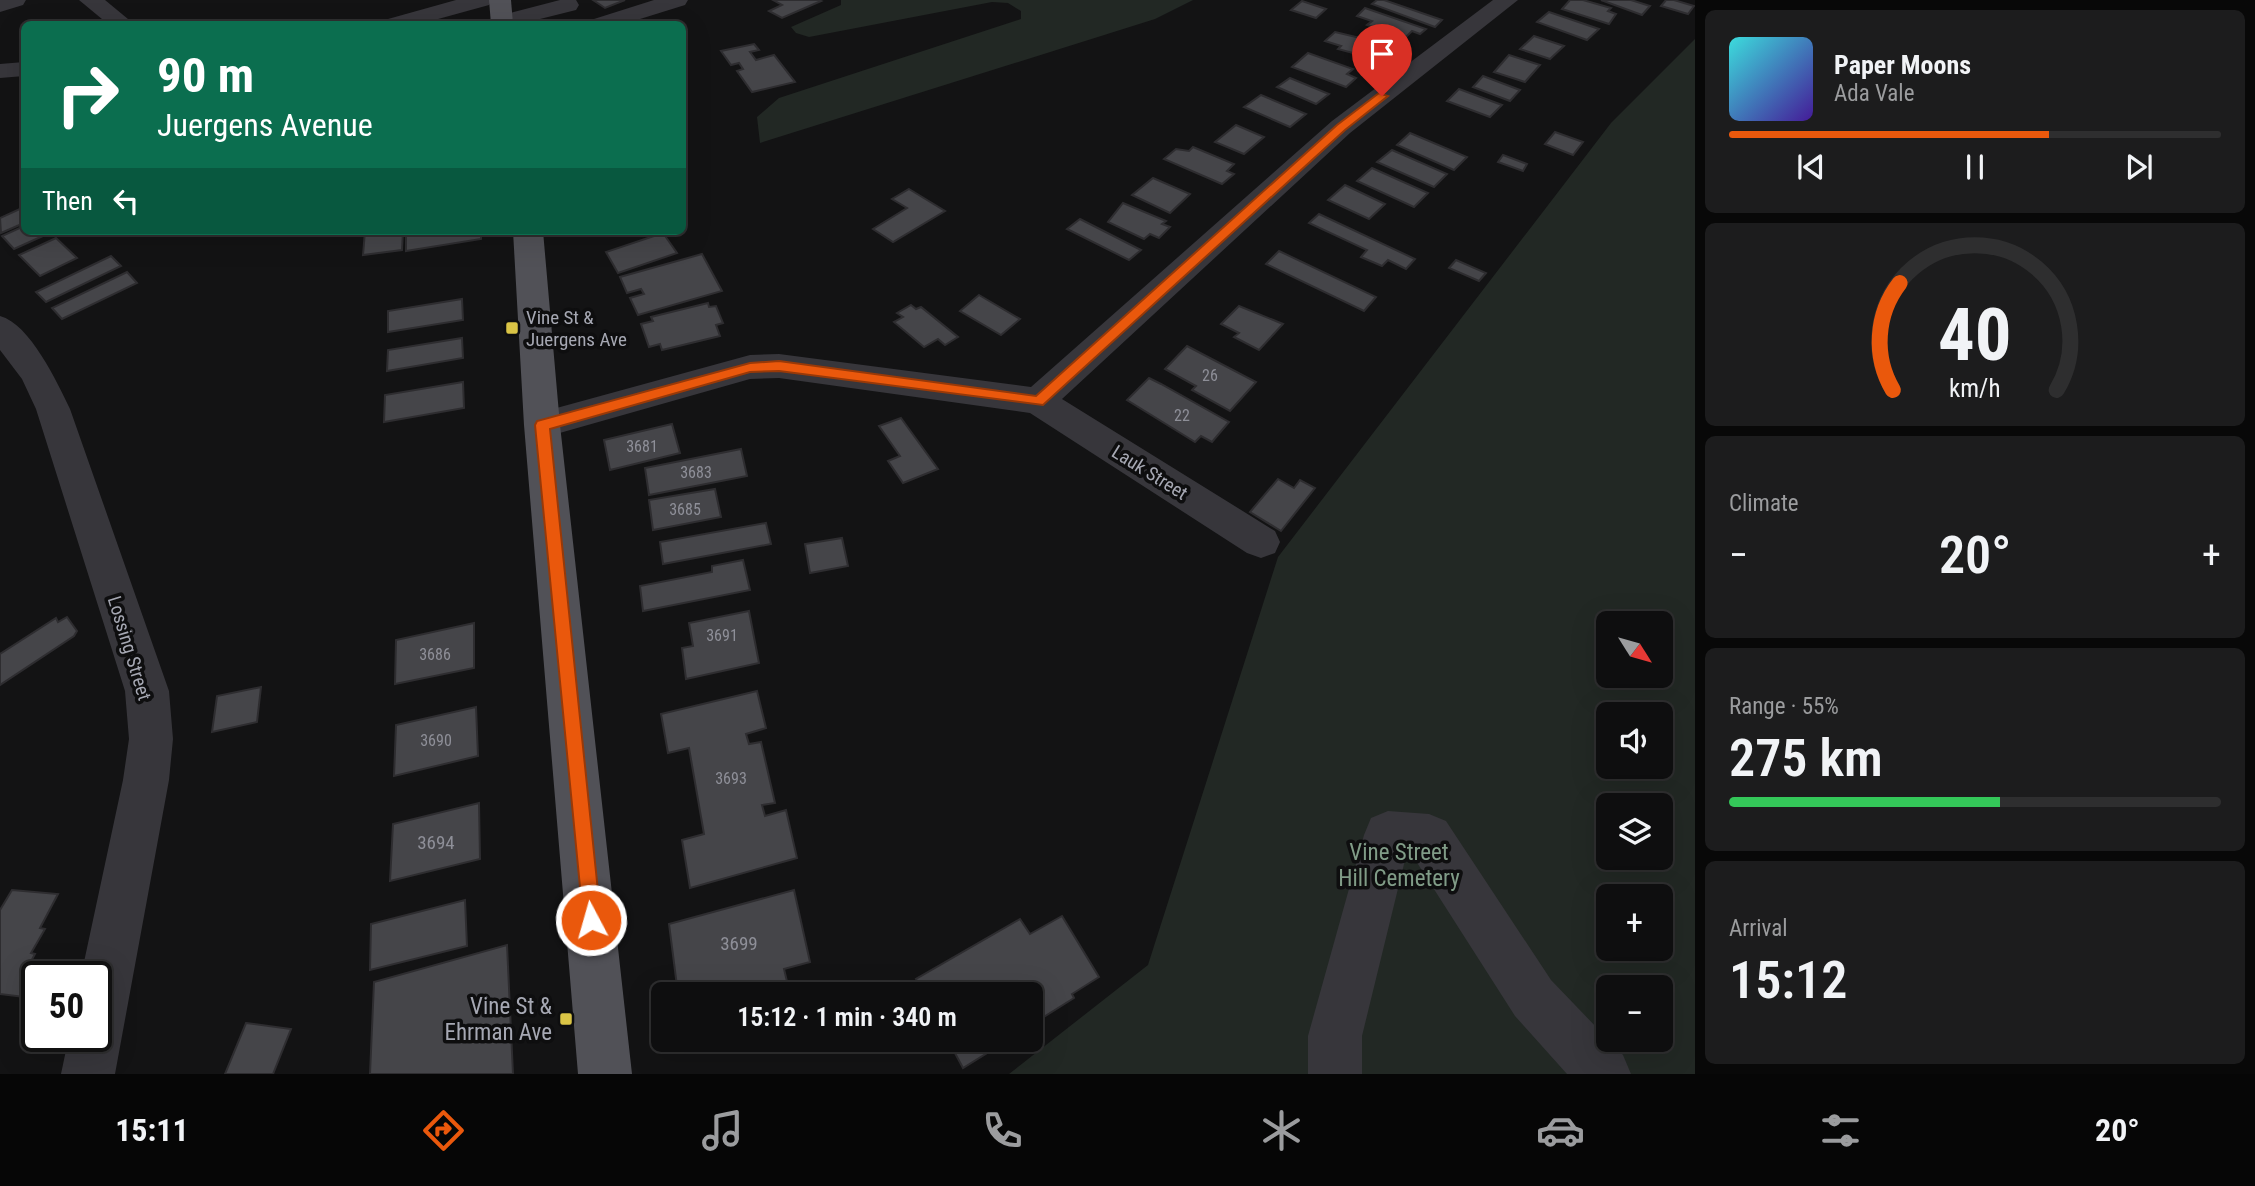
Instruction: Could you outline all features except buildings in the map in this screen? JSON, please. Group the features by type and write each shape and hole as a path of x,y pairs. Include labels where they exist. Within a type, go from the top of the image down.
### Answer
{"main road":[{"path":"528,235 542,425 605,1074"}],"street":[{"path":"0,5 15,0"},
{"path":"90,0 118,21"},
{"path":"407,21 481,0"},
{"path":"611,21 677,0"},
{"path":"542,425 750,368 779,366 1038,401 1341,127 1507,0"},
{"path":"501,15 567,3 585,21"},
{"path":"0,71 21,69"},
{"name":"Lossing Street","path":"0,327 36,374 53,409 147,691 151,739 146,780 110,961"},
{"name":"Lauk Street","path":"1038,401 1261,542"},
{"path":"1335,1074 1335,1036 1388,835 1429,838 1532,998 1604,1074"},
{"name":"Lossing Street","path":"88,1074 92,1052"}],"green space":[{"path":"841,0 1193,0 1155,19 760,143 757,117 779,98 1021,19 1021,11 1008,3 992,2 809,37 796,33 791,27 841,5"},
{"name":"Vine Street Hill Cemetery","path":"1695,39 1695,1074 1009,1074 1037,1052 1043,1052 1043,1047 1148,965 1278,557 1611,123"}],"place":[{"name":"Vine St & Juergens Ave","path":"512,328"},
{"name":"Vine St & Ehrman Ave","path":"566,1019"}],"route":[{"path":"591,920 542,425 750,368 779,366 807,367 1038,401 1341,127 1382,96"}]}
